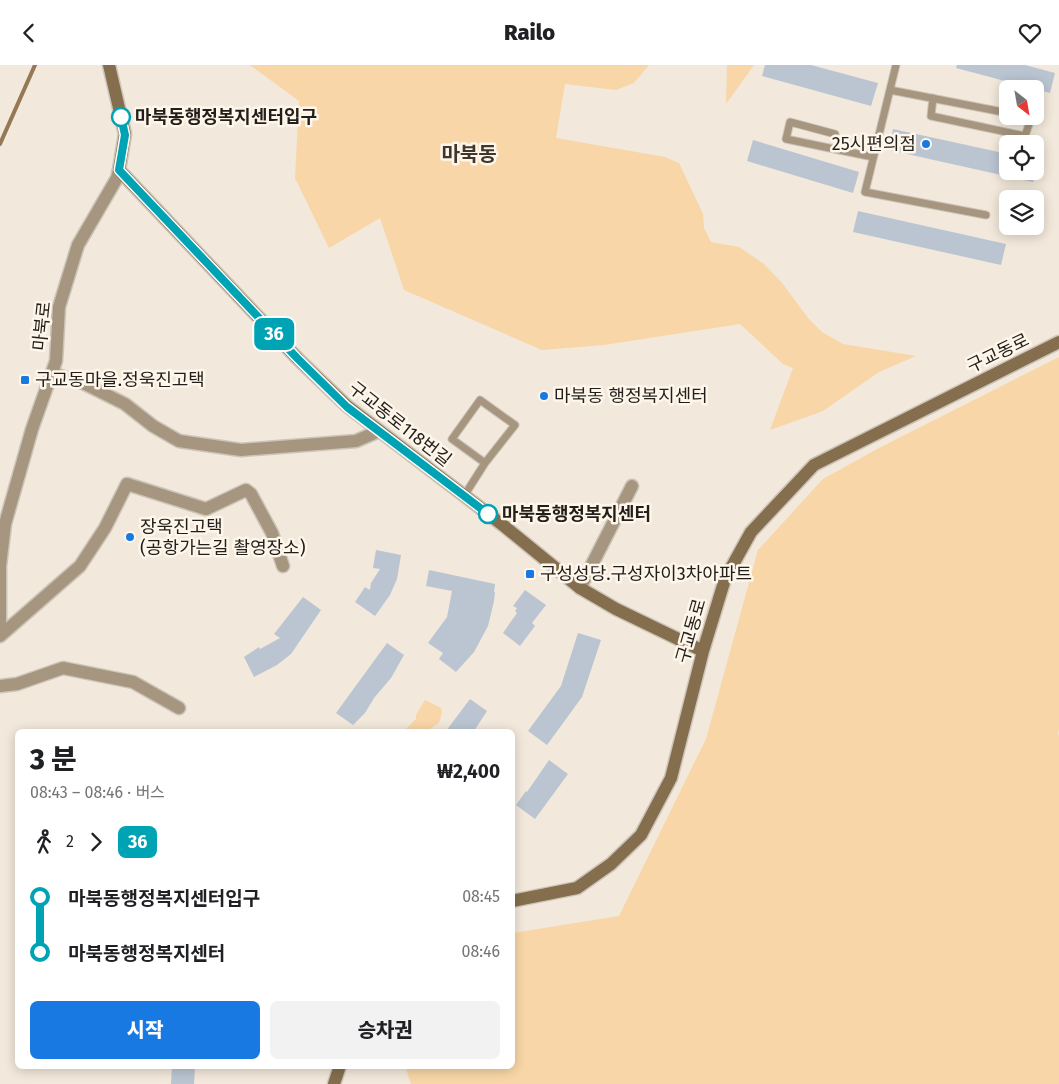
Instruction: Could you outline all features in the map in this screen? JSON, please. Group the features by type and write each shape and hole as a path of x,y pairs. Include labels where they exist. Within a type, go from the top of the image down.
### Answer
{"street":[{"name":"마북로","path":"0,629 0,566 5,524 32,429 56,361 59,307 78,245 117,178 119,170 125,135 109,65"},
{"name":"구교동로118번길","path":"119,170 298,359 347,407 580,588 616,609 703,651"},
{"name":"구교동로","path":"515,900 577,887 612,864 641,835 671,778 703,651 725,579 751,532 814,465 1059,343"},
{"path":"52,373 85,384 125,404 153,427 179,441 241,450 356,441 379,431"},
{"path":"0,636 80,566 106,528 127,484 206,509 246,490 251,494 272,533 283,566"},
{"path":"580,588 632,485"},
{"path":"0,686 17,684 63,668 133,682 179,708"},
{"path":"334,1084 339,1069"}],"lane":[{"path":"896,65 865,192 986,215"},
{"path":"890,90 999,111"},
{"path":"933,98 931,116 1025,136 1029,125"},
{"path":"835,134 790,122 786,139 873,157"},
{"path":"464,496 485,463 515,425 480,400 452,439 485,463"}],"shaded area":[{"path":"250,65 649,65 634,83 616,90 565,84 556,138 665,157 679,163 703,214 704,228 711,242 739,247 764,264 783,284 808,318 822,332 843,344 916,356 879,372 823,411 770,430 793,368 783,364 740,324 604,345 542,350 404,290 380,218 329,248 295,178 299,101"},
{"path":"727,65 754,65 726,104"},
{"path":"1059,357 1059,1084 411,1084 406,1069 515,1069 515,933 619,916 706,739 758,550 823,479 877,449"},
{"path":"425,700 441,708 442,713 439,723 430,729 406,729 416,719 416,715"}],"building":[{"path":"765,65 811,65 878,83 871,106 762,76"},
{"path":"957,65 1025,65 1055,73 1050,93 1044,91 1044,80 1001,80 956,68"},
{"path":"893,129 999,152 999,174 889,150"},
{"path":"753,140 859,172 853,193 747,161"},
{"path":"858,211 1006,244 1001,265 853,232"},
{"path":"376,550 401,555 397,579 390,595 375,616 355,602 365,587 370,590 371,583 380,569 373,568"},
{"path":"429,570 495,584 494,601 488,626 474,652 456,672 439,659 443,653 428,643 447,617 452,591 426,586"},
{"path":"525,590 546,605 532,623 535,626 520,646 503,633 517,613 515,611 517,608 513,606"},
{"path":"303,597 321,610 291,654 277,665 254,677 244,657 259,647 260,649 280,638 274,634"},
{"path":"578,633 601,640 582,697 547,745 528,731 561,686"},
{"path":"387,643 404,655 391,678 374,698 365,713 353,725 336,713"},
{"path":"470,699 487,711 475,729 448,729"},
{"path":"549,760 568,774 535,819 516,805"},
{"path":"172,1069 195,1069 194,1084 171,1084"}],"waterway":[{"path":"0,144 35,65"}],"bus line":[{"name":"36","path":"121,117 125,135 119,170 298,359 347,407 488,514"}],"place":[{"name":"마북동행정복지센터입구","path":"121,117"},
{"name":"25시편의점","path":"926,144"},
{"name":"구교동마을.정욱진고택","path":"25,380"},
{"name":"마북동 행정복지센터","path":"544,396"},
{"name":"마북동행정복지센터","path":"488,514"},
{"name":"장욱진고택 (공항가는길 촬영장소)","path":"130,537"},
{"name":"구성성당.구성자이3차아파트","path":"530,574"}],"district":[{"name":"마북동","path":"469,154"}]}
